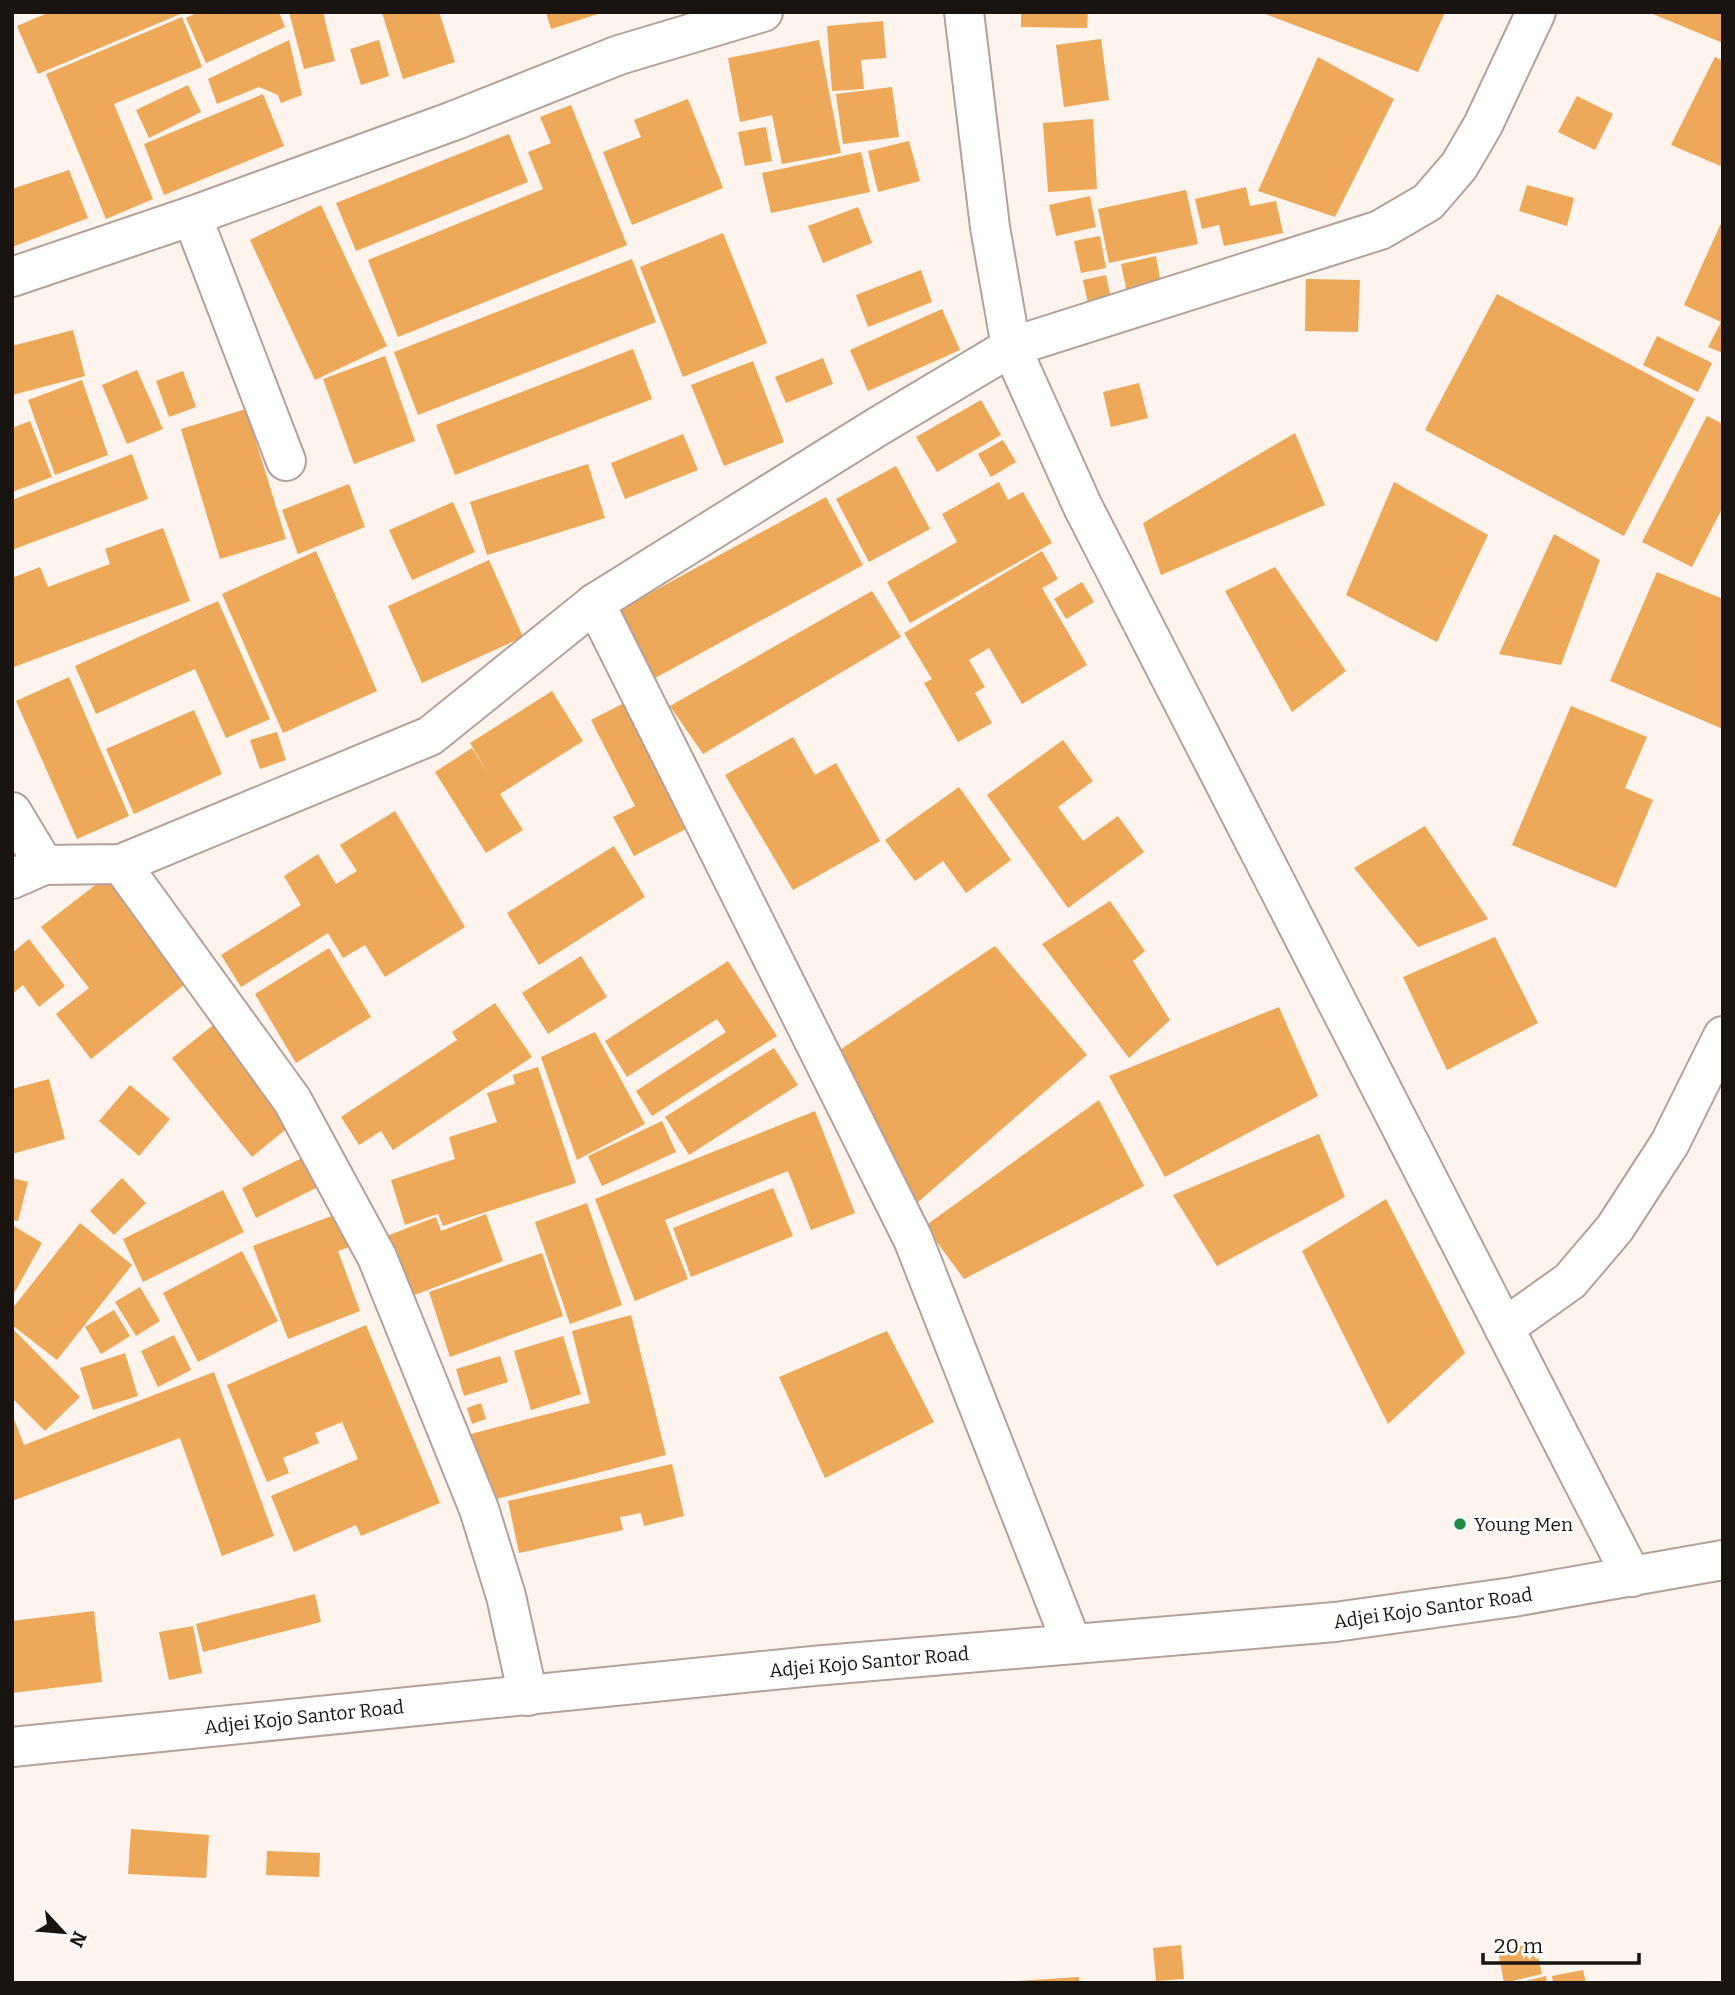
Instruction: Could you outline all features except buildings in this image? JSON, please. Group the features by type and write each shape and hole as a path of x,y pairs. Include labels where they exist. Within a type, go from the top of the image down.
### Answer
{"street":[{"path":"12,277 192,216 453,121 619,55 763,12"},
{"path":"964,12 990,227 1011,347 1083,507 1632,1577"},
{"path":"12,812 28,872 121,864 430,736 594,603 1011,347 1380,230 1428,202 1459,166 1477,135 1536,12"},
{"path":"192,216 286,461"},
{"path":"594,603 913,1239 1072,1644"},
{"path":"121,864 292,1100 377,1257 479,1509 506,1597 528,1696"},
{"path":"1504,1328 1570,1281 1615,1228 1670,1143 1723,1036"},
{"name":"Adjei Kojo Santor Road","path":"12,1747 813,1666 1335,1622 1513,1597 1723,1560"}],"place":[{"name":"Young Men","path":"1460,1524"}]}
